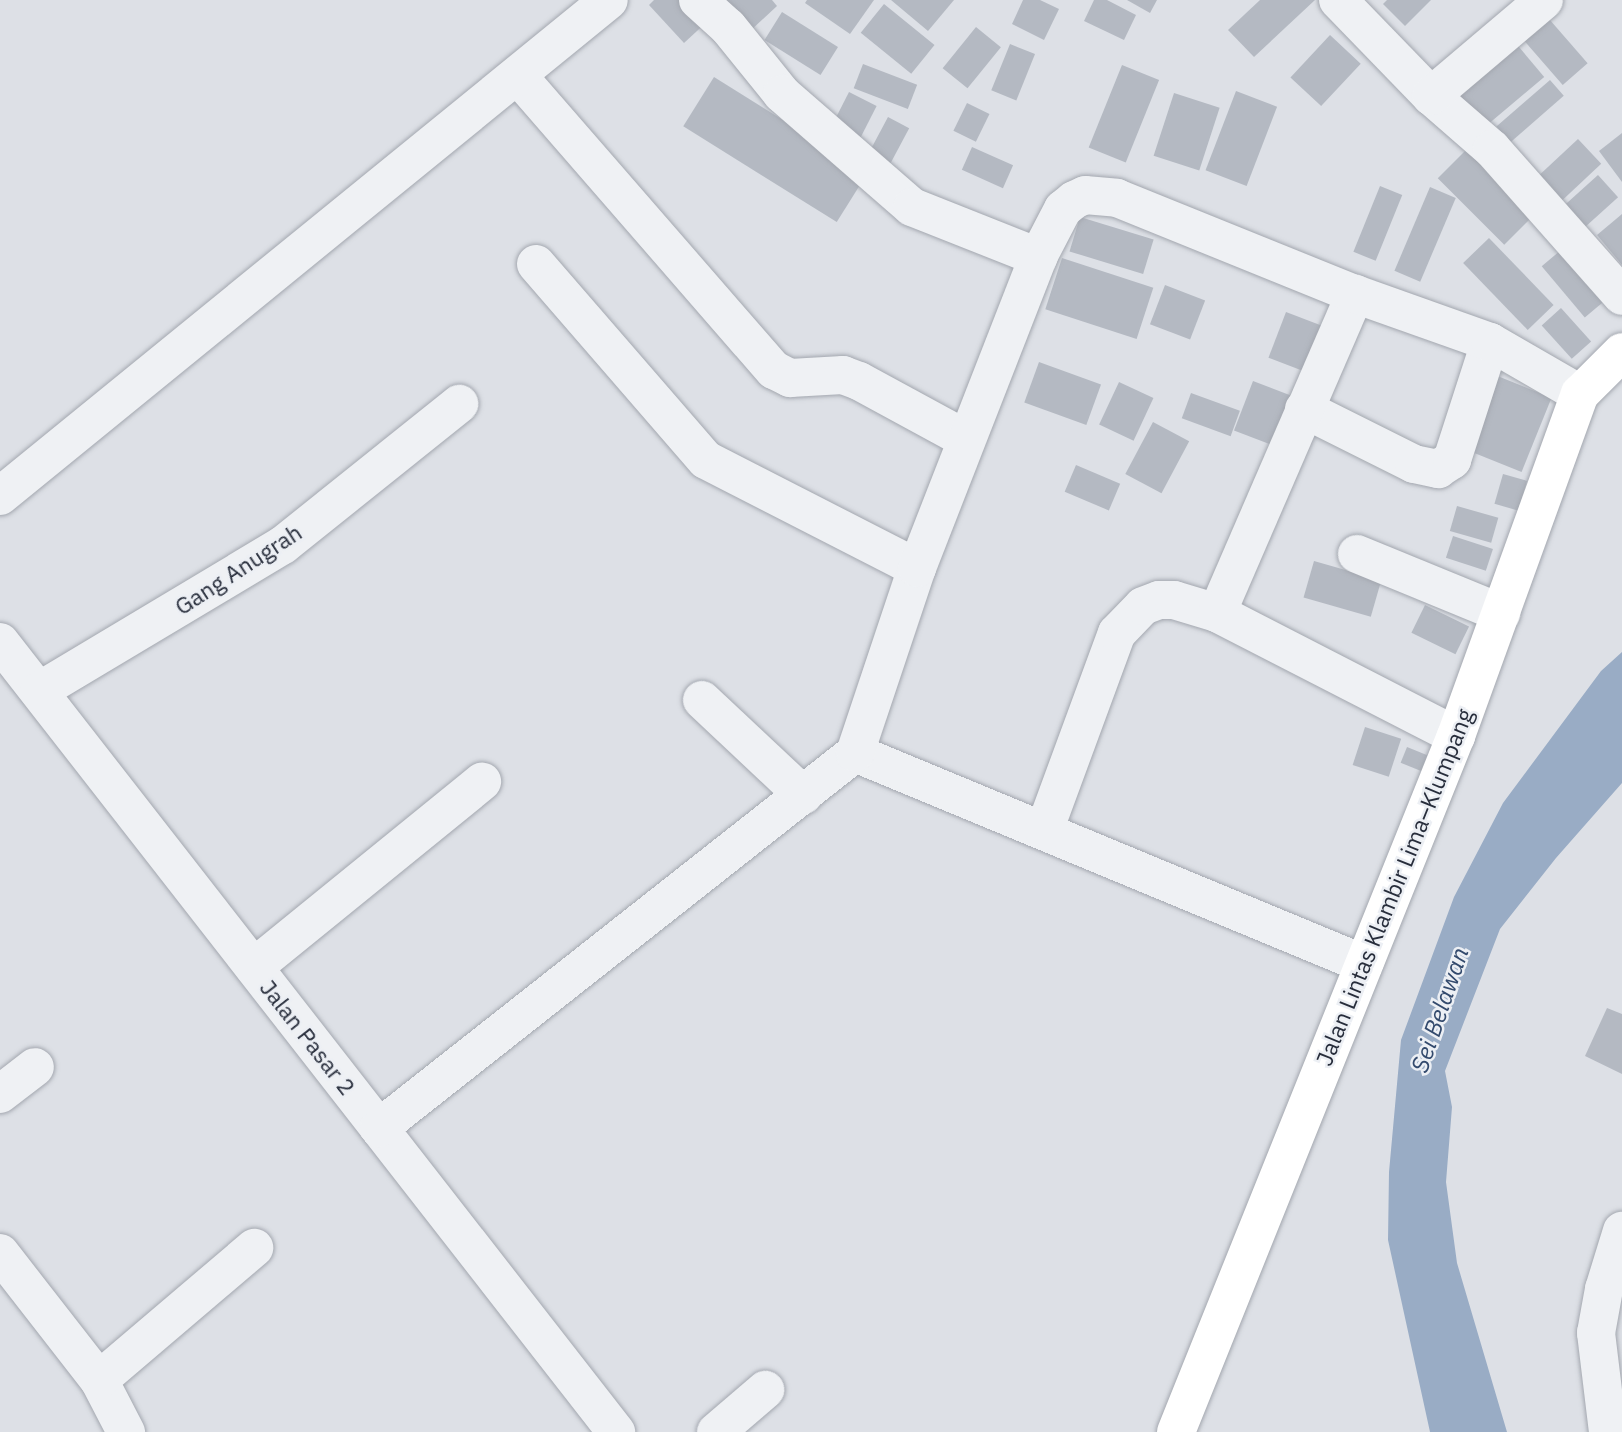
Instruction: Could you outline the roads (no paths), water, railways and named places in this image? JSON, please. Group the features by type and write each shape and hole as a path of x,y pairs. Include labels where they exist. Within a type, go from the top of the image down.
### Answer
{"main road":[{"name":"Jalan Lintas Klambir Lima–Klumpang","path":"1176,1432 1456,736 1580,394 1622,352"}],"street":[{"path":"0,496 609,0"},
{"path":"698,0 728,27 782,94 912,207 1038,257"},
{"path":"1431,96 1545,0"},
{"path":"1348,3 1431,96 1492,149 1622,296"},
{"path":"518,76 774,370 790,378 844,376 859,380 967,439"},
{"path":"379,1128 855,753 917,568 1038,257 1063,209 1074,200 1085,195 1117,198 1355,294 1490,342 1580,394"},
{"path":"536,264 706,460 917,568"},
{"path":"1217,613 1355,294"},
{"path":"1304,409 1414,464 1437,469 1452,460 1490,342"},
{"name":"Gang Anugrah","path":"39,691 283,545 459,404"},
{"path":"1357,554 1501,612"},
{"path":"1044,831 1117,633 1143,606 1159,600 1174,600 1217,613 1456,736"},
{"name":"Jalan Pasar 2","path":"0,642 616,1432"},
{"path":"702,700 803,795"},
{"path":"855,753 1364,964"},
{"path":"254,967 482,782"},
{"path":"0,1094 35,1068"},
{"path":"1608,1432 1596,1333 1604,1289 1622,1231"},
{"path":"99,1380 254,1248"},
{"path":"0,1253 99,1380 126,1432"},
{"path":"716,1432 765,1390"}],"water":[{"name":"Sei Belawan","path":"1622,652 1622,783 1556,858 1500,929 1445,1071 1452,1107 1446,1182 1457,1263 1507,1432 1430,1432 1388,1240 1389,1172 1401,1040 1454,897 1503,803 1601,671"}]}
